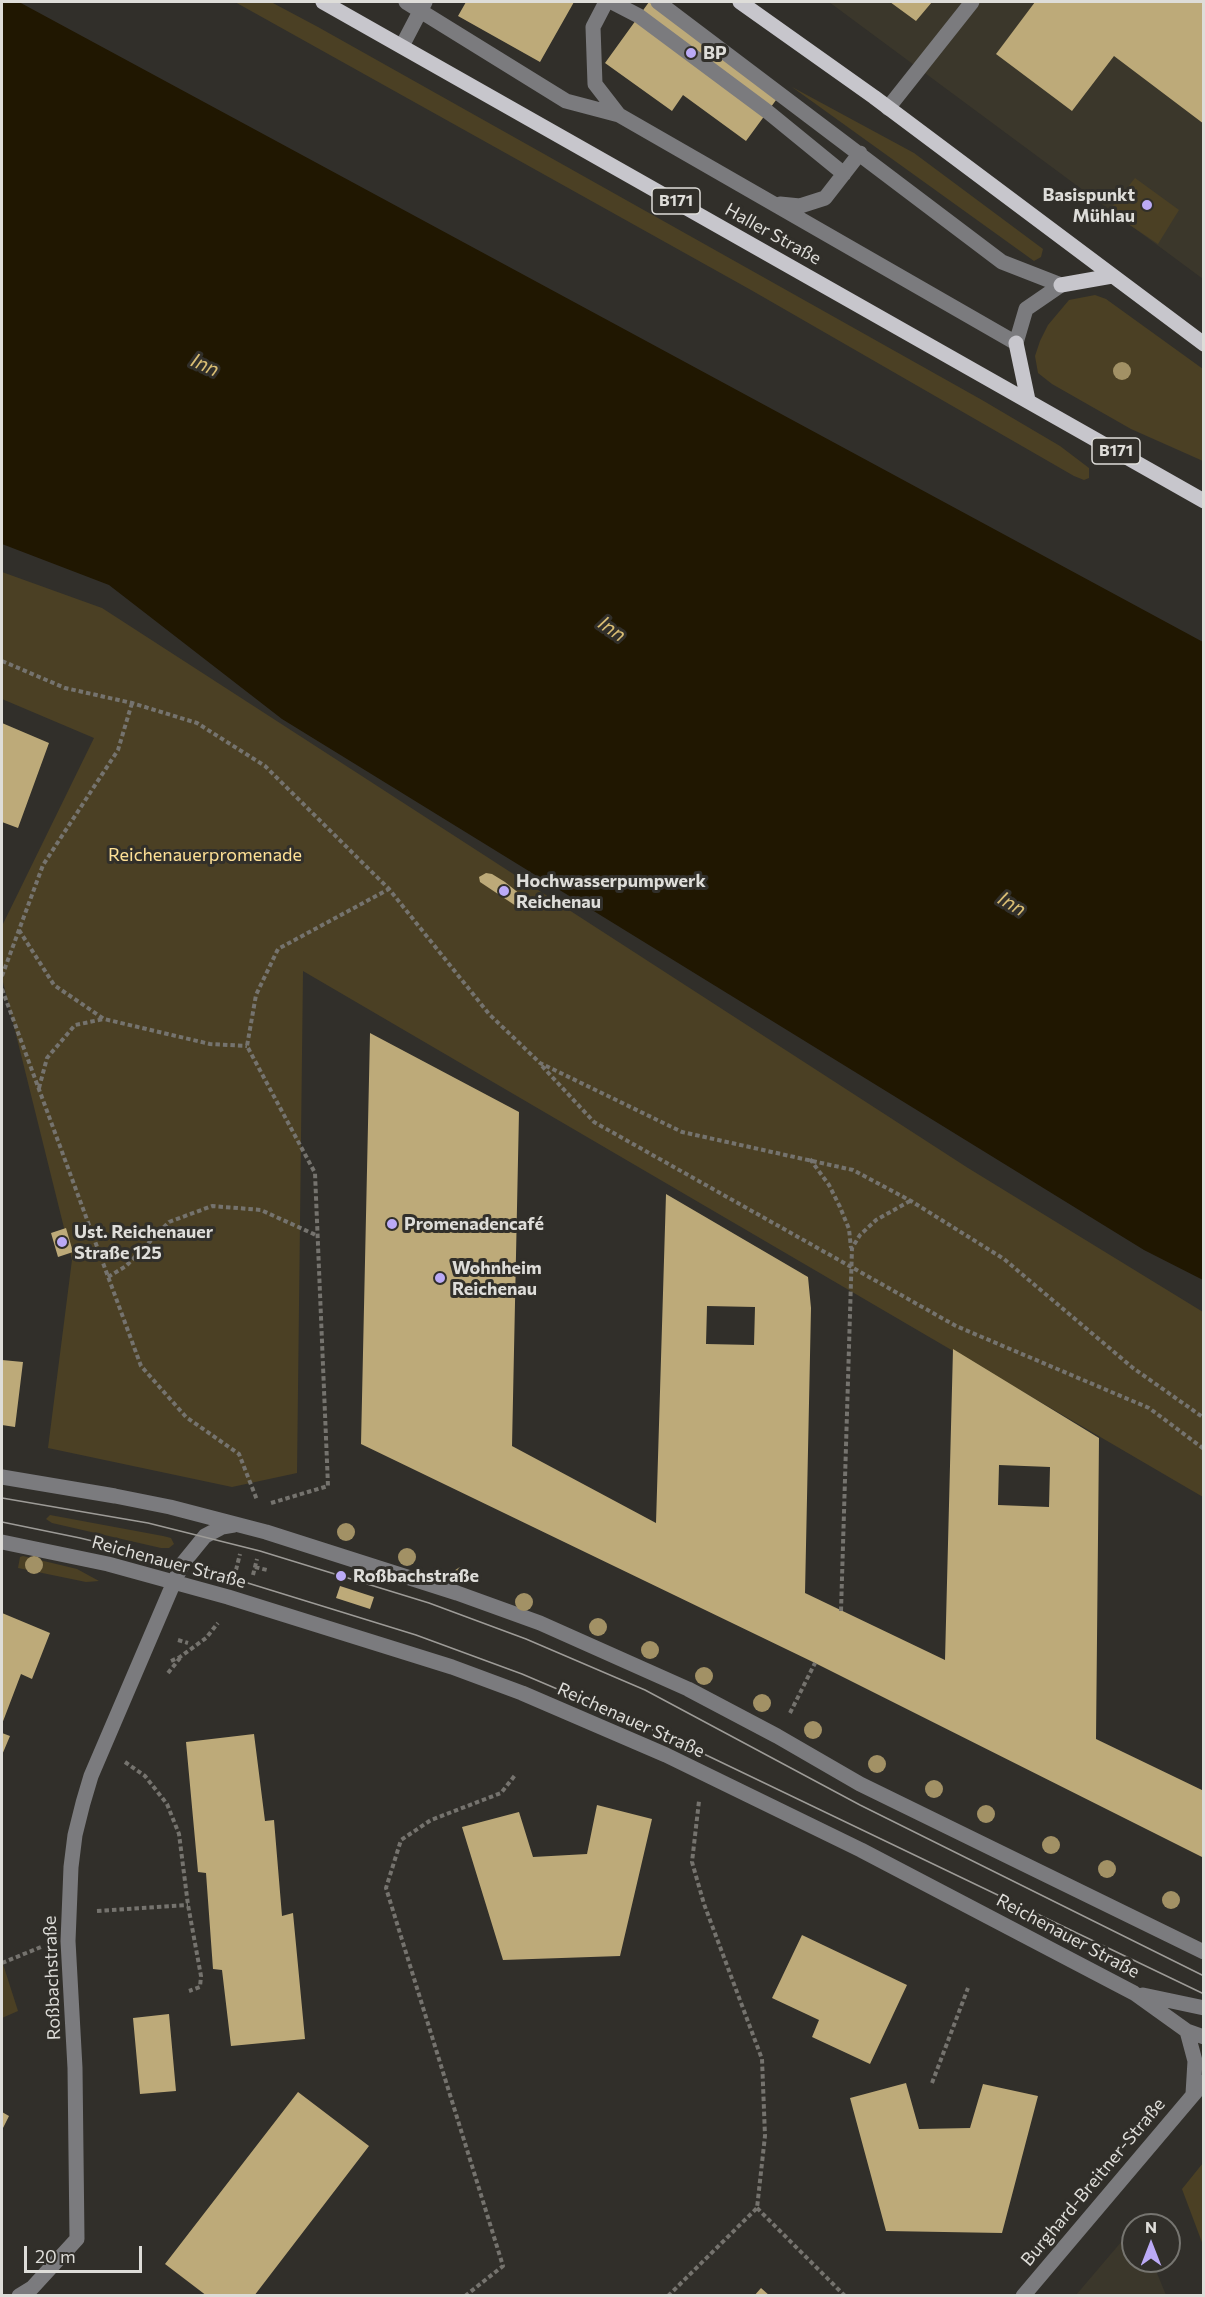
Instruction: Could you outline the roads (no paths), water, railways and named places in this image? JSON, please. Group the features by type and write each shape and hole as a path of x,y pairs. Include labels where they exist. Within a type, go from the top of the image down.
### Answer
{"main road":[{"name":"Haller Straße","path":"323,2 1203,501"},
{"path":"740,2 888,108 1203,344"},
{"path":"1061,285 1112,276"},
{"path":"1016,343 1028,400"}],"street":[{"path":"406,2 423,6 566,101 620,115 1016,343 1026,309 1061,285"},
{"path":"606,2 593,27 595,84 620,115"},
{"path":"612,2 648,23 768,112 844,174"},
{"path":"658,2 1002,262 1061,285"},
{"path":"888,108 972,2"},
{"path":"402,46 423,6"},
{"path":"774,204 800,206 825,198 860,153"},
{"path":"2,1477 126,1498 241,1526 374,1565 540,1623 688,1689 777,1736 860,1784 1203,1952"},
{"name":"Roßbachstraße","path":"20,2295 32,2288 77,2239 75,2058 68,1941 71,1868 82,1803 91,1776 174,1581 193,1549 205,1536 222,1527 241,1526"},
{"name":"Reichenauer Straße","path":"2,1542 174,1581 452,1667 522,1693 666,1755 861,1850 1134,1993 1187,2031 1203,2037"},
{"path":"1134,1993 1203,2008"},
{"name":"Burghard-Breitner-Straße","path":"1023,2295 1198,2088 1195,2061 1187,2031"}],"water":[{"name":"Inn","path":"2,2 19,2 1203,642 1203,1280 1144,1250 282,719 109,585 2,544"}],"tram line":[{"path":"2,1498 148,1523 260,1551 429,1603 526,1639 645,1690 860,1805 1204,1976"},
{"path":"2,1522 183,1563 416,1635 522,1674 656,1731 1204,1994"}],"place":[{"name":"BP","path":"691,53"},
{"name":"Basispunkt Mühlau","path":"1147,205"},
{"name":"Hochwasserpumpwerk Reichenau","path":"504,891"},
{"name":"Promenadencafé","path":"392,1224"},
{"name":"Ust. Reichenauer Straße 125","path":"62,1242"},
{"name":"Wohnheim Reichenau","path":"440,1278"},
{"name":"Roßbachstraße","path":"341,1576"}],"park label":[{"name":"Reichenauerpromenade","path":"205,855"}]}
